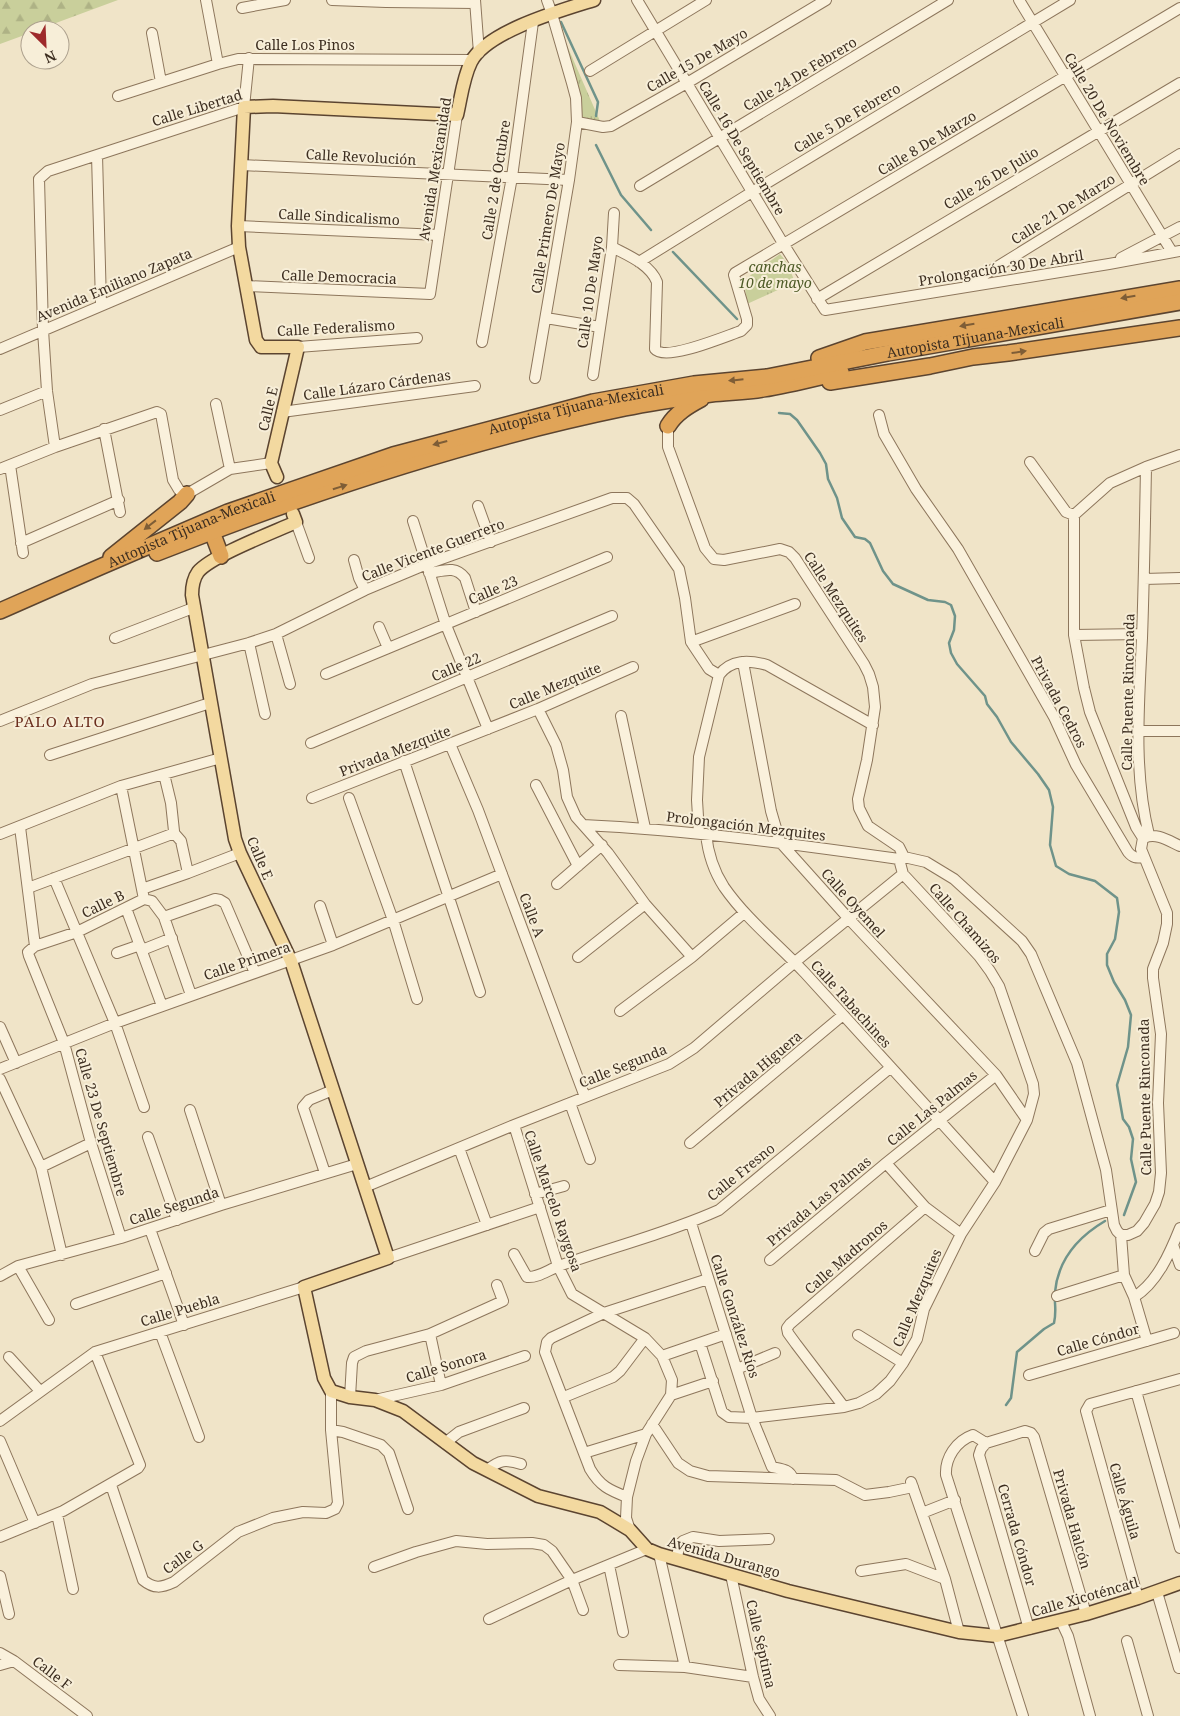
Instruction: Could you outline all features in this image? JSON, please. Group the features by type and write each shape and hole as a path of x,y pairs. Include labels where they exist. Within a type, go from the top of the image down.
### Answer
{"highway":[{"name":"Autopista Tijuana-Mexicali","path":"0,622 124,567 212,532 312,496 435,456 510,435 626,408 709,395 888,353 1179,293"},
{"name":"Autopista Tijuana-Mexicali","path":"0,611 228,512 393,456 593,402 694,384 765,383 1180,312"},
{"path":"765,383 815,384 930,366 973,357 1180,328"},
{"path":"668,426 673,418 690,404 709,395"},
{"path":"626,408 655,410 664,414 668,426"},
{"path":"100,567 127,543 180,502 183,492"},
{"path":"212,532 221,556"}],"main road":[{"path":"475,56 502,36 552,14 567,4 594,0"},
{"name":"Avenida Mexicanidad","path":"457,115 469,68 475,56"},
{"name":"Calle Libertad","path":"244,107 273,106 457,115"},
{"path":"244,107 238,247 247,286"},
{"name":"Calle Federalismo","path":"247,286 257,344 260,347 298,347"},
{"name":"Calle E","path":"271,463 298,347"},
{"path":"271,463 277,477"},
{"name":"Calle E","path":"294,518 205,565 193,582 192,595 235,838 240,853 291,961 388,1258"},
{"name":"Calle Puebla","path":"304,1286 388,1258"},
{"path":"304,1286 324,1378 331,1391"},
{"name":"Avenida Durango","path":"331,1391 350,1397 375,1400 403,1411 473,1464 538,1496 600,1512 630,1530 647,1548 660,1554 788,1591 959,1632 997,1636"},
{"name":"Calle Xicoténcatl","path":"997,1636 1086,1614 1180,1584"}],"street":[{"path":"206,0 218,64"},
{"path":"242,8 285,0"},
{"path":"332,0 475,2 475,56"},
{"name":"Calle Primero De Mayo","path":"535,378 577,122 576,98 547,0"},
{"name":"Calle 16 De Septiembre","path":"638,0 752,192 825,310"},
{"path":"590,71 706,0"},
{"name":"Calle 15 De Mayo","path":"577,122 603,127 611,126 826,0"},
{"name":"Calle 24 De Febrero","path":"640,186 948,0"},
{"name":"Calle 20 De Noviembre","path":"1019,0 1163,237 1176,251"},
{"name":"Calle 5 De Febrero","path":"639,262 1070,0"},
{"name":"Calle 8 De Marzo","path":"639,262 651,271 657,282 655,349 657,352 678,352 741,331 747,325 748,319 734,275 1180,8"},
{"name":"Calle 2 de Octubre","path":"482,342 512,177 533,22"},
{"path":"152,33 161,82"},
{"name":"Calle Los Pinos","path":"118,96 141,87 238,59 475,56"},
{"path":"244,107 249,58"},
{"name":"Calle 26 De Julio","path":"817,299 1098,130 1180,83"},
{"name":"Calle Libertad","path":"43,330 39,178 48,171 244,107"},
{"name":"Avenida Mexicanidad","path":"430,294 457,115"},
{"name":"Calle 21 De Marzo","path":"961,289 1180,154"},
{"path":"97,155 101,304"},
{"name":"Calle Revolución","path":"242,165 448,176 569,180"},
{"name":"Calle 10 De Mayo","path":"593,375 612,246 614,213"},
{"name":"Calle Sindicalismo","path":"238,226 439,235"},
{"path":"1109,264 1180,227"},
{"path":"612,246 639,262"},
{"name":"Avenida Emiliano Zapata","path":"0,349 101,304 238,247"},
{"name":"Prolongación 30 De Abril","path":"825,310 961,289 1176,251"},
{"name":"Calle Democracia","path":"247,286 430,294"},
{"path":"546,318 600,327"},
{"path":"43,330 47,391 55,447"},
{"name":"Calle Federalismo","path":"298,347 417,338"},
{"name":"Calle Lázaro Cárdenas","path":"282,412 475,386"},
{"path":"0,410 47,391"},
{"path":"216,404 230,469"},
{"path":"119,500 22,548 5,467 104,429 157,412 159,412 173,480 183,492 230,469 271,463"},
{"name":"Privada Cedros","path":"879,415 884,434 916,490 958,549 1054,717 1076,765 1128,852 1136,858 1144,857"},
{"name":"Calle Mezquites","path":"668,426 668,447 705,548 709,554 714,559 724,560 780,549 789,552 795,558 864,664 873,687 875,707 867,760 858,799 859,808 868,826 900,847 901,858"},
{"path":"104,429 120,512"},
{"path":"1180,455 1110,483 1074,515 1074,635 1090,712 1136,827 1146,837 1155,836 1180,846"},
{"path":"1030,462 1066,512 1074,515"},
{"name":"Calle Puente Rinconada","path":"1121,1235 1128,1236 1137,1230 1144,1223 1156,1204 1160,1173 1158,1103 1161,1034 1153,968 1163,943 1167,913 1141,849 1146,837 1141,799 1138,731 1146,467"},
{"name":"Calle Vicente Guerrero","path":"0,721 92,684 276,634 365,590 612,498 627,498 642,512 679,569 684,590 691,642 709,669 719,676"},
{"path":"478,506 491,542"},
{"path":"294,518 309,558"},
{"path":"413,521 446,625 488,729"},
{"name":"Calle 23","path":"326,674 608,557"},
{"path":"354,560 365,590"},
{"path":"428,568 451,569 461,573 465,578 476,612"},
{"path":"1144,579 1180,578"},
{"path":"691,642 795,604"},
{"path":"115,638 194,608"},
{"name":"Calle 22","path":"311,742 612,616"},
{"path":"379,627 388,648"},
{"path":"276,634 290,684"},
{"path":"1074,635 1142,634"},
{"path":"249,642 265,714"},
{"path":"719,676 730,665 743,662 753,661 767,665 873,726"},
{"name":"Calle Oyemel","path":"743,662 771,810 780,842 848,919 996,1075 1027,1120"},
{"name":"Calle Mezquite","path":"488,729 633,667"},
{"name":"Calle Tabachines","path":"719,676 699,758 697,800 712,866 744,913 794,962 995,1182"},
{"path":"50,755 210,702"},
{"path":"538,709 556,745 571,807 576,817 602,845 645,904 692,957"},
{"path":"621,716 645,828"},
{"name":"Privada Mezquite","path":"312,798 488,729"},
{"path":"1138,731 1180,731"},
{"name":"Calle A","path":"450,744 478,810 585,1097"},
{"path":"0,834 121,786 221,758"},
{"path":"404,761 480,992"},
{"path":"164,774 171,803 174,833 181,841 188,873"},
{"path":"536,785 578,866"},
{"path":"121,786 143,894 188,873 240,853"},
{"path":"349,798 393,920 417,999"},
{"name":"Prolongación Mezquites","path":"583,825 703,833 901,858 926,862 954,879 1022,941 1031,954 1077,1063 1106,1170 1114,1225 1121,1235"},
{"name":"Calle 23 De Septiembre","path":"20,827 28,888 32,949 29,956 64,1043 91,1143 121,1238"},
{"path":"28,888 174,833"},
{"path":"557,884 602,845"},
{"name":"Calle Chamizos","path":"901,858 903,874 980,956 995,978 1024,1057 1033,1084 1034,1094"},
{"name":"Calle Primera","path":"0,1069 115,1023 333,945 502,874"},
{"name":"Calle Segunda","path":"365,1187 514,1125 669,1064 694,1048 794,962 903,874"},
{"path":"54,878 115,1023 144,1107"},
{"name":"Calle B","path":"32,949 77,932 126,908 143,894 152,901 164,917"},
{"path":"191,996 164,917 215,899 220,900 225,904 255,973"},
{"path":"578,957 645,904"},
{"path":"320,906 333,945"},
{"path":"126,908 162,1006"},
{"path":"620,1011 692,957 744,913"},
{"path":"117,953 172,938"},
{"name":"Privada Higuera","path":"690,1143 843,1015"},
{"path":"0,1027 16,1063"},
{"name":"Calle Fresno","path":"514,1254 527,1277 534,1277 558,1266 691,1223 719,1210 890,1068"},
{"name":"Calle Las Palmas","path":"886,1163 996,1075"},
{"path":"0,1079 41,1167 62,1255"},
{"path":"325,1173 303,1107 308,1100 333,1090"},
{"name":"Calle Mezquites","path":"713,1381 722,1412 729,1417 752,1418 844,1407 859,1403 876,1394 890,1382 917,1339 924,1309 961,1234 995,1182 1027,1120 1034,1094"},
{"path":"570,1103 590,1159"},
{"path":"190,1110 221,1205"},
{"name":"Calle Marcelo Raygosa","path":"514,1125 558,1266 572,1294 644,1338 662,1356"},
{"path":"148,1137 177,1220"},
{"path":"41,1167 91,1143"},
{"path":"459,1148 487,1224"},
{"path":"886,1163 925,1207 961,1234"},
{"name":"Privada Las Palmas","path":"770,1260 886,1163"},
{"name":"Calle Segunda","path":"0,1276 18,1266 121,1238 221,1205 357,1164"},
{"path":"535,1194 564,1186"},
{"name":"Calle Madronos","path":"844,1407 788,1333 787,1328 925,1207"},
{"name":"Calle Puebla","path":"388,1258 540,1208"},
{"path":"1036,1251 1044,1233 1049,1229 1111,1210"},
{"name":"Calle González Ríos","path":"691,1223 752,1418 772,1467 788,1471 792,1474 792,1479"},
{"path":"1134,1297 1144,1291 1156,1275 1180,1228"},
{"path":"150,1229 184,1325"},
{"path":"1121,1235 1124,1275 1134,1297 1147,1341"},
{"path":"1173,1245 1180,1265"},
{"path":"18,1266 48,1320"},
{"path":"76,1304 166,1273"},
{"path":"1057,1296 1124,1275"},
{"path":"627,1497 606,1488 596,1480 545,1352 546,1342 604,1313 708,1278"},
{"path":"350,1397 354,1357 366,1351 430,1334 503,1301 497,1285"},
{"name":"Calle Puebla","path":"0,1421 95,1352 304,1286"},
{"path":"160,1332 199,1437"},
{"name":"Calle Cóndor","path":"1028,1375 1174,1333"},
{"path":"430,1334 441,1385"},
{"path":"630,1530 626,1518 627,1497 636,1461 646,1434 671,1395 672,1380 662,1356 726,1334"},
{"path":"858,1335 903,1363"},
{"path":"564,1397 613,1377 620,1371 644,1338"},
{"path":"671,1395 713,1381 700,1343"},
{"path":"0,1537 57,1514 138,1468 139,1461 95,1352"},
{"path":"737,1369 775,1353"},
{"name":"Calle Sonora","path":"375,1400 441,1385 525,1356"},
{"path":"9,1357 40,1391"},
{"path":"1180,1380 1136,1392 1180,1548"},
{"path":"331,1391 331,1430 381,1445 389,1453 408,1509"},
{"name":"Calle Águila","path":"1136,1392 1090,1404 1086,1410 1138,1598"},
{"path":"445,1443 459,1432 524,1408"},
{"path":"652,1424 678,1463 690,1471 708,1476 836,1480 866,1495 889,1492 912,1484 945,1578 959,1632"},
{"name":"Calle G","path":"111,1485 143,1580 151,1586 163,1587 174,1582 238,1532 273,1518 303,1512 331,1512 335,1509 338,1504 331,1430"},
{"name":"Privada Halcón","path":"983,1446 1025,1432 1031,1433 1034,1437 1086,1614"},
{"path":"584,1453 646,1434"},
{"path":"983,1446 973,1435 966,1437 952,1452 946,1466 946,1475 1023,1716"},
{"path":"0,1441 35,1523"},
{"name":"Cerrada Cóndor","path":"983,1446 980,1455 1029,1629"},
{"path":"487,1470 498,1462 508,1460 521,1464"},
{"path":"922,1513 955,1500"},
{"path":"57,1514 73,1589"},
{"path":"677,1559 679,1545 688,1538 719,1541 769,1539"},
{"path":"374,1567 416,1552 456,1541 487,1544 532,1542 544,1545 552,1552 572,1580 583,1610"},
{"path":"489,1619 572,1580 647,1548"},
{"path":"660,1554 685,1667"},
{"path":"861,1571 906,1564 945,1578"},
{"path":"609,1565 623,1632"},
{"name":"Calle Séptima","path":"731,1575 759,1699 770,1716"},
{"path":"0,1576 9,1614"},
{"path":"1157,1592 1179,1668"},
{"path":"1061,1621 1068,1636 1090,1716"},
{"path":"1127,1641 1148,1716"},
{"name":"Calle F","path":"0,1653 14,1661 86,1716"},
{"path":"0,1665 14,1661"},
{"path":"619,1665 685,1667 753,1677"}],"green space":[{"path":"0,0 118,0 64,20 20,20 20,37 0,44"},
{"path":"555,18 603,128 578,124"},
{"name":"canchas 10 de mayo","path":"780,254 787,263 795,282 747,304 744,280"}],"waterway":[{"path":"561,22 598,102 596,116"},
{"path":"596,145 621,195 651,230"},
{"path":"673,252 737,319"},
{"path":"779,413 790,414 797,420 820,453 826,464 828,479 837,498 842,518 855,537 865,539 870,543 883,571 893,584 928,600 945,602 951,605 955,616 954,630 949,643 951,653 957,664 985,696 987,704 997,717 1011,742 1049,790 1053,807 1050,845 1056,866 1069,874 1095,881 1117,898 1119,912 1115,939 1107,954 1107,965 1131,1015 1128,1047 1117,1085 1123,1119 1129,1127 1133,1139 1131,1159 1136,1182 1124,1215"},
{"path":"1006,1405 1011,1398 1017,1352 1054,1323 1057,1280 1065,1260 1071,1250 1086,1234 1105,1221"}],"district":[{"name":"PALO ALTO","path":"60,722"}]}
